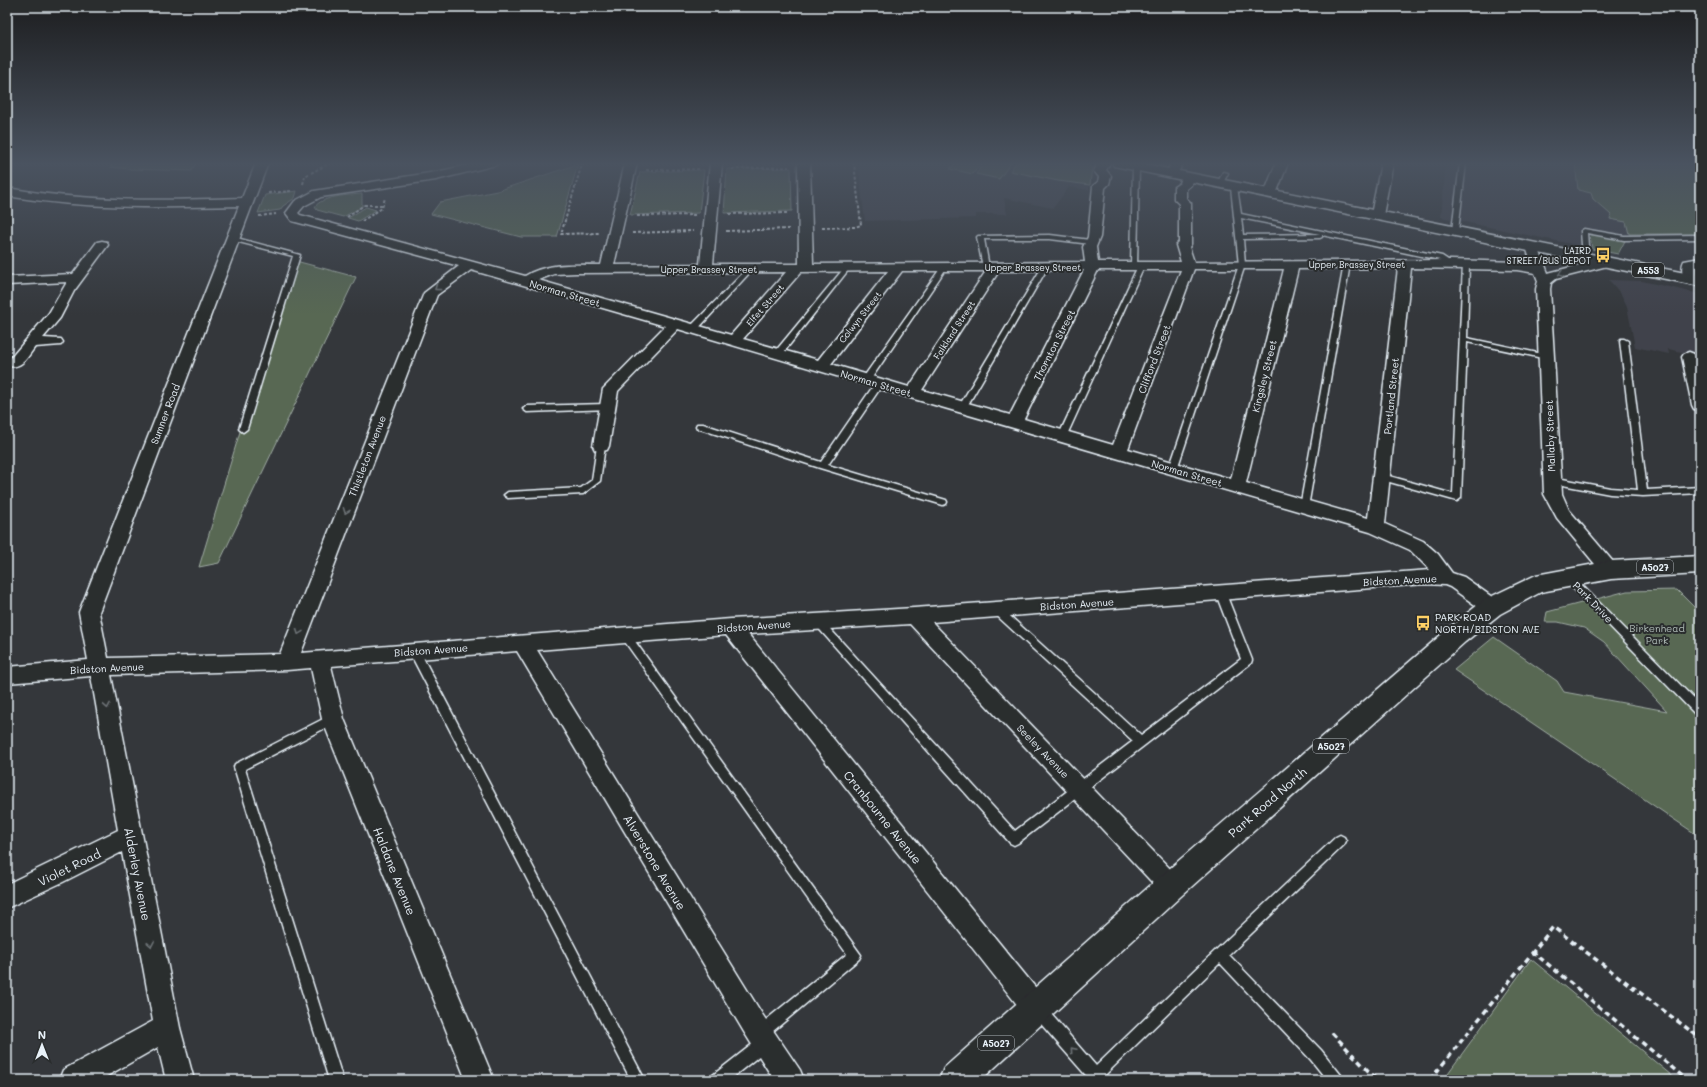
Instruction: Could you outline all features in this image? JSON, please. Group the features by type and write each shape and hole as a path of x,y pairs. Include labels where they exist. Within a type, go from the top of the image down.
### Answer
{"main road":[{"name":"A553","path":"1371,214 1695,280"},
{"name":"Park Road North","path":"956,1080 1035,1007 1171,886 1445,645 1492,607 1536,584 1611,570 1700,565"}],"street":[{"name":"Sumner Road","path":"100,667 89,612 242,214"},
{"name":"Norman Street","path":"293,214 296,218 527,281 821,368 1376,527 1406,538 1429,555 1445,578"},
{"path":"607,270 619,214"},
{"path":"706,269 711,214"},
{"path":"801,268 803,214"},
{"path":"1093,266 1088,253 1090,242 1094,237 1096,214"},
{"path":"1185,214 1185,244 1182,245 1183,254 1187,258 1189,266"},
{"path":"14,363 55,314 68,290 102,245"},
{"name":"Mallaby Street","path":"1532,247 1542,276 1553,494 1563,514 1611,570"},
{"path":"1542,276 1551,276 1606,262"},
{"path":"1695,280 1689,264 1700,262"},
{"name":"Upper Brassey Street","path":"527,281 536,275 549,271 751,268 1347,264 1466,264 1517,266 1542,276"},
{"name":"Portland Street","path":"1376,527 1405,264"},
{"name":"Kingsley Street","path":"1236,487 1292,265"},
{"name":"Thistleton Avenue","path":"287,662 431,293 468,266"},
{"name":"Thornton Street","path":"1014,423 1093,266"},
{"name":"Clifford Street","path":"1118,453 1189,266"},
{"name":"Falkland Street","path":"912,394 990,267"},
{"name":"Elfet Street","path":"733,342 801,268"},
{"name":"Colwyn Street","path":"821,368 898,268"},
{"path":"7,281 77,278"},
{"path":"601,446 609,394 616,382 674,325"},
{"path":"31,343 56,342"},
{"path":"1689,357 1700,405"},
{"name":"Bidston Avenue","path":"7,675 100,667 287,662 731,627 914,616 1221,594 1425,577 1445,578 1457,582 1492,607"},
{"name":"Seeley Avenue","path":"914,616 1171,886"},
{"name":"Cranbourne Avenue","path":"731,627 1035,1007"},
{"name":"Alverstone Avenue","path":"522,643 762,1038 790,1080"},
{"name":"Haldane Avenue","path":"319,659 333,719 480,1080"},
{"name":"Alderley Avenue","path":"100,667 130,836 167,1028 180,1080"},
{"name":"Violet Road","path":"7,896 55,874 130,836"},
{"path":"73,1080 167,1028"}],"lane":[{"path":"1062,437 1138,266 1137,214"},
{"path":"1455,231 1457,214"},
{"path":"1173,468 1242,265 1238,215 1442,258 1451,264"},
{"path":"1586,258 1584,231 1624,238 1700,237"},
{"path":"1239,237 1339,236"},
{"path":"990,267 980,237 1050,237 1090,242"},
{"path":"233,239 297,255 243,429"},
{"path":"1304,507 1347,264"},
{"path":"1382,477 1457,498 1466,264"},
{"path":"962,408 1045,266"},
{"path":"823,466 872,382 944,267"},
{"path":"692,330 751,268"},
{"path":"777,355 847,268"},
{"path":"1463,339 1547,357"},
{"path":"1624,341 1643,494"},
{"path":"527,409 607,407"},
{"path":"700,426 823,466 943,502"},
{"path":"508,495 583,491 596,481 601,446"},
{"path":"1552,480 1610,491 1643,494 1700,490"},
{"name":"Park Drive","path":"1569,578 1700,712"},
{"path":"818,622 1014,839 1247,660 1221,594"},
{"path":"997,610 1141,742"},
{"path":"626,636 855,955 762,1038 718,1080"},
{"path":"414,651 638,1080"},
{"path":"333,719 239,768 336,1080"},
{"path":"1035,1007 1097,1078 1220,954 1340,841"},
{"path":"1220,954 1316,1055 1336,1080"}],"path":[{"path":"241,218 285,214"},
{"path":"346,232 373,214"},
{"path":"1430,1080 1532,951 1553,927 1700,1038"},
{"path":"1532,951 1687,1080"},
{"path":"1332,1034 1376,1080"}],"shaded area":[{"path":"864,214 1007,214 976,214 976,218 865,221"},
{"path":"1441,214 1610,214 1611,219 1626,222 1629,234 1617,235 1582,227 1581,246 1441,217"},
{"path":"1609,280 1642,281 1700,294 1700,356 1668,349 1669,354 1635,347 1627,306 1621,294"}],"green space":[{"path":"331,214 349,214 343,217"},
{"path":"355,214 370,214 358,221 348,218"},
{"path":"431,214 564,214 557,237 521,237"},
{"path":"630,214 674,214 630,215"},
{"path":"1610,214 1700,214 1700,234 1629,234 1626,222 1610,219 1611,215"},
{"path":"1590,234 1626,239 1618,254 1592,249"},
{"path":"292,260 356,277 219,563 199,567"},
{"name":"Birkenhead Park","path":"1677,590 1700,613 1700,837 1454,670 1494,637 1557,681 1564,692 1667,711 1604,642 1584,628 1558,622 1545,622 1547,612 1627,591"},
{"path":"1531,959 1677,1080 1443,1080"}],"place":[{"name":"LAIRD STREET/BUS DEPOT","path":"1603,255"},
{"name":"PARK ROAD NORTH/BIDSTON AVE","path":"1423,623"}]}
